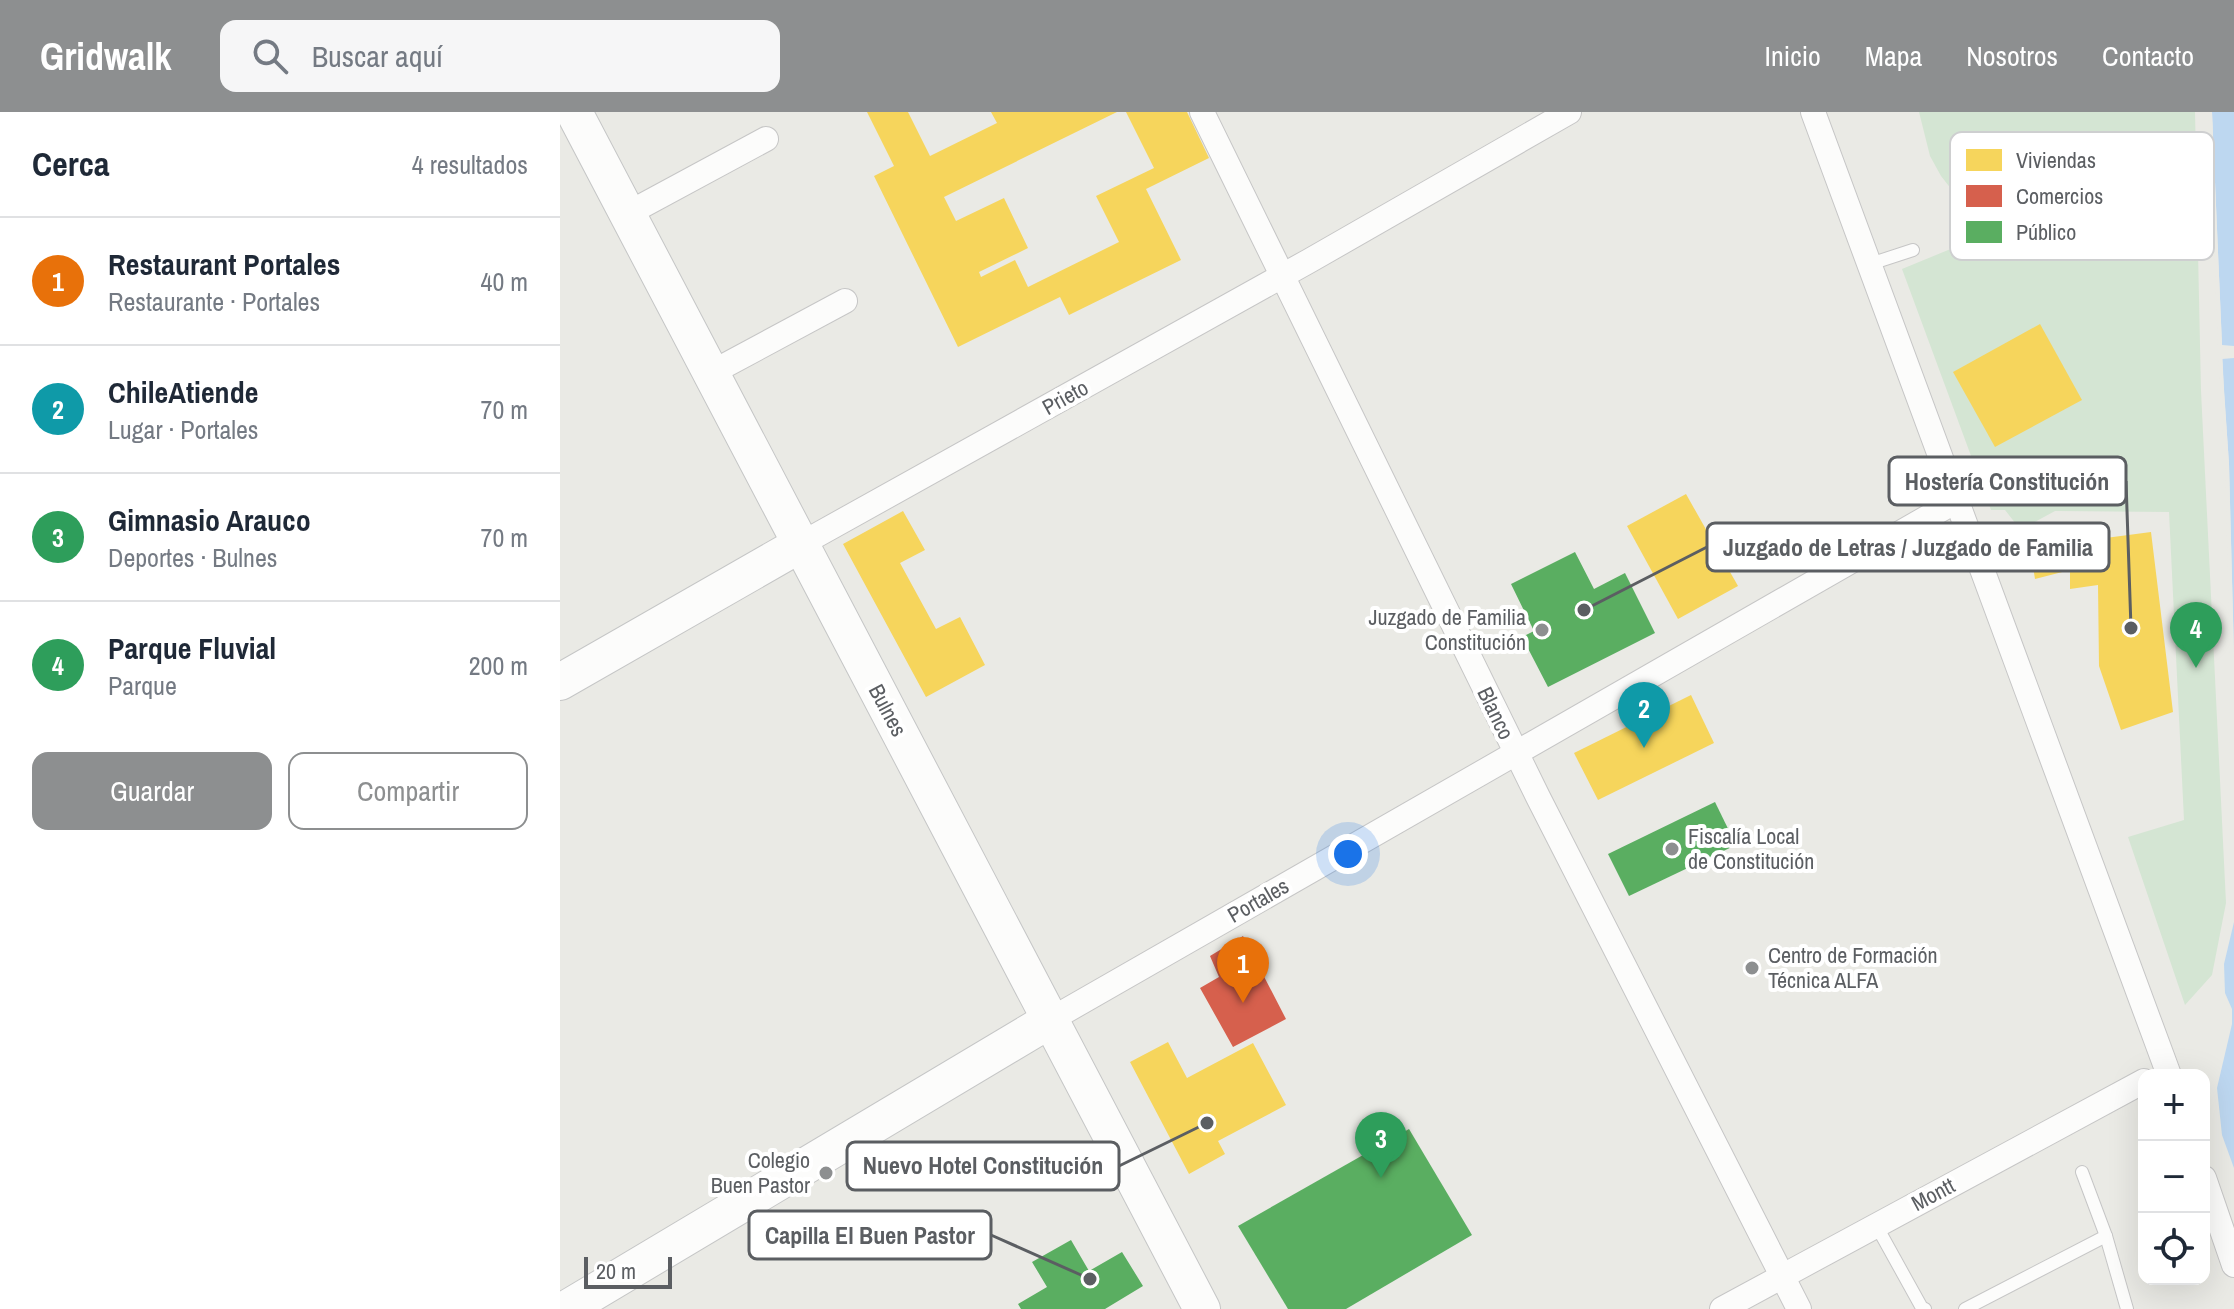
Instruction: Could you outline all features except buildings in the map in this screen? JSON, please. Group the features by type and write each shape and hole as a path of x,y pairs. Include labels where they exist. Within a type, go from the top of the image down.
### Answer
{"street":[{"name":"Bulnes","path":"574,112 1202,1309"},
{"name":"Blanco","path":"1202,112 1516,752 1799,1309"},
{"name":"Prieto","path":"560,682 1569,112"},
{"path":"1813,112 2163,1069"},
{"path":"627,214 766,139"},
{"path":"711,373 845,301"},
{"name":"Portales","path":"566,1309 1050,1020 1956,501"},
{"name":"Montt","path":"1722,1309 2138,1084"},
{"path":"2210,1195 2234,1265"}],"lane":[{"path":"1870,264 1913,250"},
{"path":"2082,1172 2106,1236 2127,1309"},
{"path":"1876,1225 1925,1309"},
{"path":"1965,1309 2106,1236"}],"green space":[{"path":"1919,112 2195,112 2195,132 1950,132 1950,187 1930,156"},
{"path":"1950,249 1950,260 2198,260 2201,391 2226,903 2212,975 2185,1005 2128,837 2184,820 2169,512 2055,511 2031,524 2027,530 2016,524 2005,510 1991,510 1902,269"}],"water":[{"path":"2212,112 2234,112 2234,654 2229,464"},
{"path":"2234,922 2234,1168 2222,1135 2217,1088 2232,1024 2232,1009 2225,993 2224,964"}],"pier":[{"path":"2208,112 2212,112 2213,132 2209,132"},
{"path":"2214,159 2222,345 2234,346 2234,358 2222,359 2229,464 2234,658 2230,654 2214,252"}],"place":[{"name":"Juzgado de Letras / Juzgado de Familia","path":"1584,610"},
{"name":"Hostería Constitución","path":"2131,628"},
{"name":"Juzgado de Familia Constitución","path":"1542,630"},
{"name":"Parque Fluvial","path":"2196,668"},
{"name":"ChileAtiende","path":"1644,748"},
{"name":"Fiscalía Local de Constitución","path":"1672,849"},
{"name":"Centro de Formación Técnica ALFA","path":"1752,968"},
{"name":"Restaurant Portales","path":"1243,1003"},
{"name":"Nuevo Hotel Constitución","path":"1207,1123"},
{"name":"Colegio Buen Pastor","path":"826,1173"},
{"name":"Gimnasio Arauco","path":"1381,1178"},
{"name":"Capilla El Buen Pastor","path":"1090,1279"}]}
